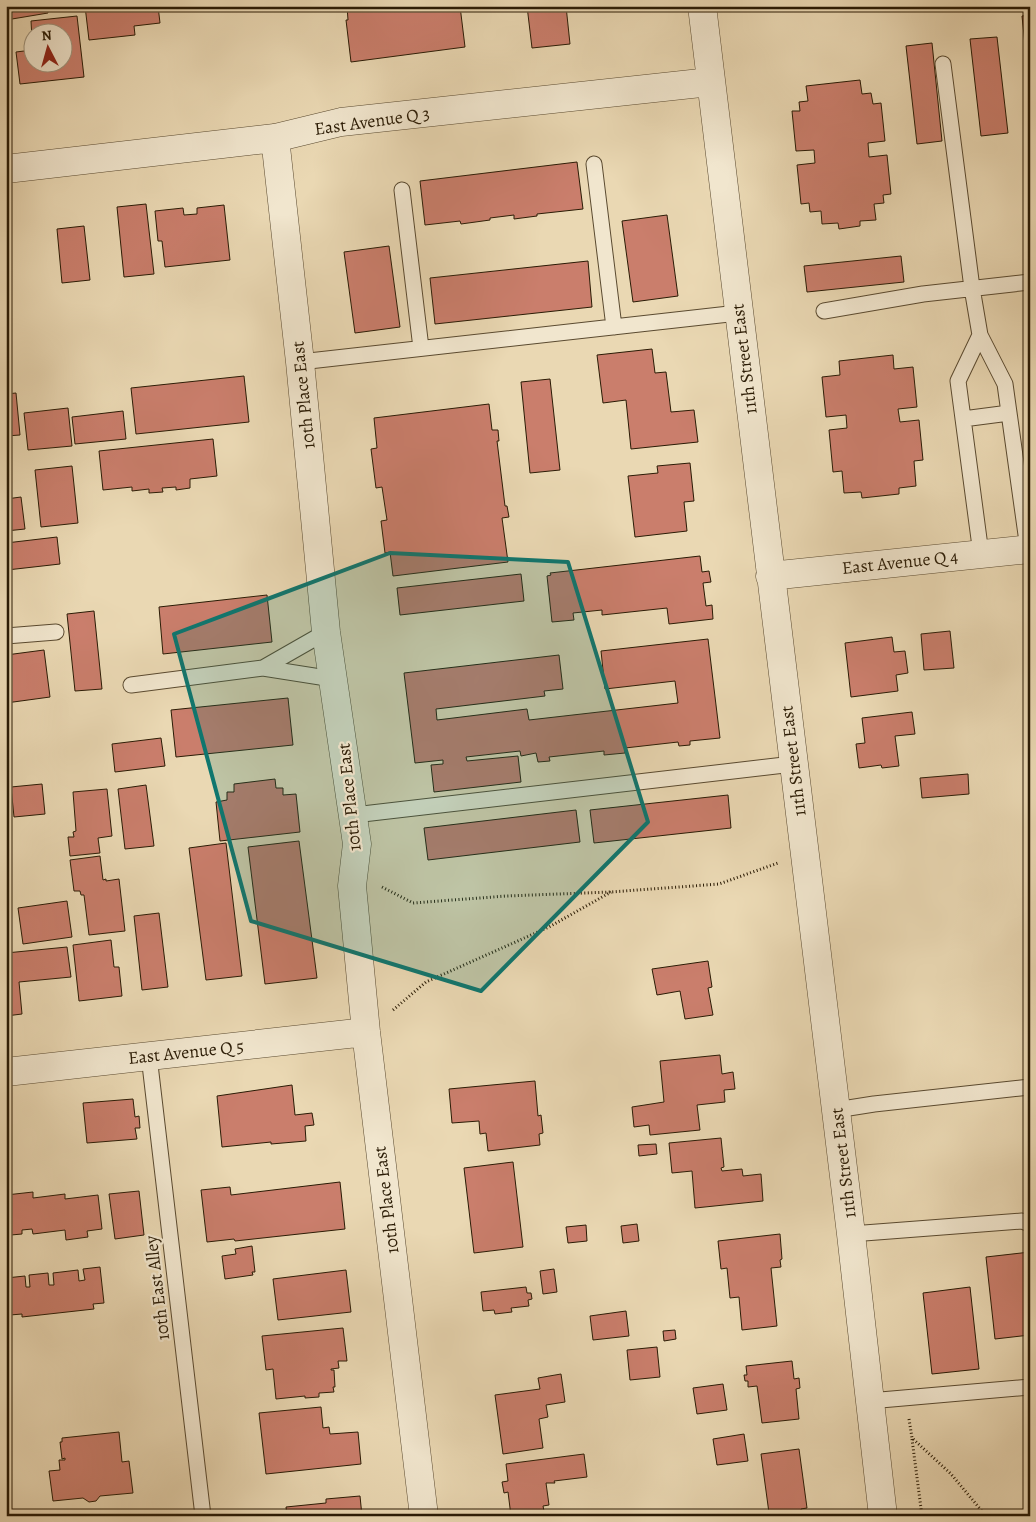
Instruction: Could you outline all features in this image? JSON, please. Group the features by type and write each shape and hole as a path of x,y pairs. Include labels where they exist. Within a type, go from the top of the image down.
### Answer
{"street":[{"name":"11th Street East","path":"702,6 851,1234 883,1516"},
{"name":"East Avenue Q 3","path":"6,169 275,138 341,122 710,82"},
{"name":"10th Place East","path":"275,138 300,362 326,632 354,815 357,844 352,886 366,1032 424,1516"},
{"name":"East Avenue Q 4","path":"770,576 1029,549"},
{"name":"East Avenue Q 5","path":"6,1072 366,1032"}],"lane":[{"path":"943,64 972,288 980,335 1005,384 1029,549"},
{"path":"594,164 614,327"},
{"path":"402,190 421,348"},
{"path":"824,311 923,294 1030,282"},
{"path":"300,362 738,313"},
{"path":"980,335 958,381 981,554"},
{"path":"963,419 1009,413"},
{"path":"6,636 56,632"},
{"path":"263,668 326,632"},
{"path":"131,686 263,668 333,679"},
{"path":"354,815 793,764"},
{"name":"10th East Alley","path":"149,1056 203,1516"},
{"path":"836,1110 1030,1087"},
{"path":"851,1234 1022,1221 1030,1224"},
{"path":"869,1401 1030,1387"}],"path":[{"path":"354,872 413,903 719,884 804,854"},
{"path":"366,1032 426,982 548,928 611,892"},
{"path":"905,1398 922,1516"},
{"path":"912,1438 951,1474 986,1516"}],"highlighted area":[{"path":"390,553 568,562 648,822 481,991 251,921 174,634"}],"building":[{"path":"6,6 47,6 48,13 6,20"},
{"path":"85,6 158,6 160,23 134,26 135,35 89,40"},
{"path":"347,6 460,6 465,47 351,62 346,20 348,20"},
{"path":"527,6 566,6 570,44 532,48"},
{"path":"1030,15 1030,55 1026,55 1022,16"},
{"path":"77,16 84,77 20,84 16,52 22,51 22,72 72,72 72,22 31,21"},
{"path":"997,37 1008,133 981,136 970,39"},
{"path":"932,43 942,141 917,144 906,46"},
{"path":"860,80 862,94 871,93 873,104 881,103 885,141 868,143 869,157 887,155 891,194 883,195 884,203 874,204 876,220 860,221 860,226 839,229 838,223 822,224 821,211 810,212 809,203 801,204 797,165 815,163 814,150 796,151 792,111 800,111 799,102 808,101 806,86"},
{"path":"577,162 583,209 537,214 537,216 514,219 514,215 461,224 460,221 425,225 420,181"},
{"path":"146,204 154,274 124,277 117,207"},
{"path":"224,205 230,260 165,267 162,241 158,241 155,211 183,208 184,215 197,214 197,208"},
{"path":"667,215 678,296 633,302 622,221"},
{"path":"84,226 90,280 62,283 57,229"},
{"path":"389,246 400,327 355,333 344,252"},
{"path":"901,256 904,282 807,292 804,266"},
{"path":"588,261 592,307 435,324 430,278"},
{"path":"652,349 655,373 666,372 671,412 694,410 698,442 631,449 626,400 603,403 597,355"},
{"path":"893,355 894,369 913,367 917,407 898,409 900,422 919,420 923,460 914,461 916,486 899,488 899,494 862,498 861,492 844,493 842,471 833,472 829,430 847,428 846,415 826,417 822,377 840,375 839,361"},
{"path":"244,376 249,422 136,434 131,388"},
{"path":"550,379 560,470 530,473 521,382"},
{"path":"16,393 20,435 6,436 6,394"},
{"path":"489,404 492,430 498,430 499,441 497,441 505,506 507,506 509,517 502,518 508,562 393,576 390,552 385,553 381,521 387,520 382,487 376,488 371,449 377,448 374,418"},
{"path":"68,408 72,446 28,450 24,413"},
{"path":"123,411 126,439 75,444 72,417"},
{"path":"213,439 217,476 190,479 190,488 176,490 176,487 162,488 163,492 149,493 149,489 132,491 132,487 103,490 99,451"},
{"path":"690,463 694,501 684,502 687,531 635,537 628,476 658,473 657,466"},
{"path":"72,466 78,523 41,527 35,470"},
{"path":"21,497 25,529 6,531 6,499"},
{"path":"57,537 60,564 7,570 6,543"},
{"path":"700,556 702,572 709,571 711,582 703,583 706,606 712,605 713,619 669,624 667,608 602,615 602,610 573,613 574,620 552,622 547,576 551,575 550,573"},
{"path":"521,574 524,601 400,615 397,588"},
{"path":"267,595 272,642 163,654 159,607"},
{"path":"94,611 102,689 75,691 67,614"},
{"path":"950,631 954,668 924,670 921,634"},
{"path":"892,637 894,652 905,651 908,673 896,675 898,691 851,697 845,643"},
{"path":"708,639 720,738 690,741 690,745 679,746 678,742 625,748 625,753 604,755 604,751 549,757 550,761 538,762 536,753 521,756 520,751 466,757 467,761 518,756 521,782 434,792 431,765 443,764 443,760 415,763 404,673 559,655 563,689 544,691 545,696 436,709 437,720 527,709 529,720 678,703 675,681 605,689 601,651"},
{"path":"44,650 50,697 6,703 6,655"},
{"path":"288,698 293,745 176,757 171,710"},
{"path":"912,712 915,734 895,736 899,766 882,768 881,765 859,768 856,744 865,743 862,718"},
{"path":"161,738 165,766 115,772 112,744"},
{"path":"968,774 969,794 922,798 920,778"},
{"path":"275,779 276,788 283,788 283,795 296,794 300,832 220,841 216,802 227,800 227,792 234,792 234,784"},
{"path":"42,784 45,814 14,817 11,787"},
{"path":"146,785 154,846 125,849 118,789"},
{"path":"107,789 112,836 98,838 100,853 70,856 68,837 74,837 73,832 76,831 73,792"},
{"path":"728,795 731,828 594,843 590,810"},
{"path":"576,810 580,842 428,860 424,828"},
{"path":"299,841 317,978 265,984 248,847"},
{"path":"226,843 242,976 206,980 189,848"},
{"path":"100,856 103,880 119,879 125,931 89,935 84,895 81,895 80,891 74,891 70,860"},
{"path":"67,901 72,937 23,944 18,908"},
{"path":"159,913 168,987 142,990 134,916"},
{"path":"111,940 114,967 119,967 122,996 79,1001 73,945"},
{"path":"67,947 71,977 19,982 22,1014 6,1016 6,953"},
{"path":"708,961 712,987 708,988 713,1015 685,1019 680,991 657,995 652,969"},
{"path":"720,1055 722,1074 733,1072 735,1089 724,1090 725,1102 697,1105 700,1130 650,1135 649,1125 634,1127 632,1107 664,1102 660,1061"},
{"path":"535,1081 538,1116 541,1115 543,1133 539,1134 540,1145 488,1151 486,1133 480,1134 479,1121 452,1123 449,1089"},
{"path":"292,1085 295,1115 312,1113 314,1125 305,1126 306,1141 222,1147 217,1096"},
{"path":"133,1099 135,1117 139,1116 140,1128 135,1128 137,1139 87,1143 83,1103"},
{"path":"721,1138 724,1167 721,1168 722,1171 742,1169 743,1176 761,1174 763,1201 695,1208 692,1171 672,1173 669,1143"},
{"path":"656,1144 657,1154 639,1156 638,1145"},
{"path":"513,1162 523,1247 474,1253 464,1168"},
{"path":"340,1182 345,1229 235,1241 234,1239 207,1242 201,1190 230,1187 231,1195"},
{"path":"139,1191 144,1235 115,1239 109,1194"},
{"path":"33,1192 33,1198 65,1194 65,1199 98,1195 102,1229 87,1231 88,1237 66,1240 65,1230 33,1234 32,1229 22,1230 22,1234 11,1235 10,1231 6,1232 6,1195"},
{"path":"637,1224 639,1241 623,1243 621,1226"},
{"path":"586,1225 587,1241 568,1243 566,1227"},
{"path":"780,1234 781,1267 771,1268 777,1326 742,1330 739,1297 730,1298 727,1268 721,1269 718,1241"},
{"path":"252,1246 255,1272 252,1272 253,1275 225,1279 222,1256 236,1254 235,1249"},
{"path":"1030,1252 1030,1335 995,1339 986,1257"},
{"path":"100,1267 104,1303 93,1304 94,1309 22,1317 22,1314 10,1315 6,1278 25,1276 26,1287 30,1287 29,1275 48,1273 49,1285 54,1285 53,1273 78,1270 79,1281 85,1280 83,1269"},
{"path":"554,1269 557,1292 543,1294 540,1271"},
{"path":"346,1270 351,1312 278,1320 273,1279"},
{"path":"526,1287 527,1293 531,1293 532,1299 528,1300 529,1306 511,1308 512,1312 495,1314 494,1310 483,1311 481,1292"},
{"path":"970,1287 979,1369 932,1374 923,1293"},
{"path":"626,1311 629,1336 593,1340 590,1316"},
{"path":"343,1328 347,1361 338,1361 339,1368 331,1369 334,1370 334,1392 319,1393 319,1397 305,1398 305,1396 276,1399 273,1369 266,1370 262,1336"},
{"path":"675,1330 676,1339 664,1341 663,1331"},
{"path":"657,1347 660,1377 630,1380 627,1350"},
{"path":"792,1361 794,1379 799,1378 800,1388 796,1389 799,1419 762,1423 757,1386 748,1387 748,1381 745,1381 744,1375 747,1375 746,1366"},
{"path":"561,1374 565,1402 546,1405 548,1417 539,1419 543,1448 503,1454 495,1395 540,1389 538,1378"},
{"path":"723,1384 727,1410 697,1414 693,1388"},
{"path":"321,1407 323,1428 329,1427 330,1434 358,1432 361,1464 266,1474 259,1413"},
{"path":"119,1432 122,1462 129,1461 133,1493 100,1496 96,1501 89,1502 83,1498 53,1501 49,1471 60,1470 59,1460 65,1460 65,1458 62,1459 60,1442 62,1442 62,1438"},
{"path":"744,1434 748,1461 717,1465 713,1439"},
{"path":"799,1449 807,1508 801,1509 802,1516 776,1516 776,1512 769,1513 761,1454"},
{"path":"584,1454 587,1477 546,1483 549,1505 543,1506 545,1516 511,1516 508,1492 504,1493 502,1482 508,1481 506,1464"},
{"path":"360,1496 362,1516 287,1516 286,1507 326,1503 326,1499"}]}
